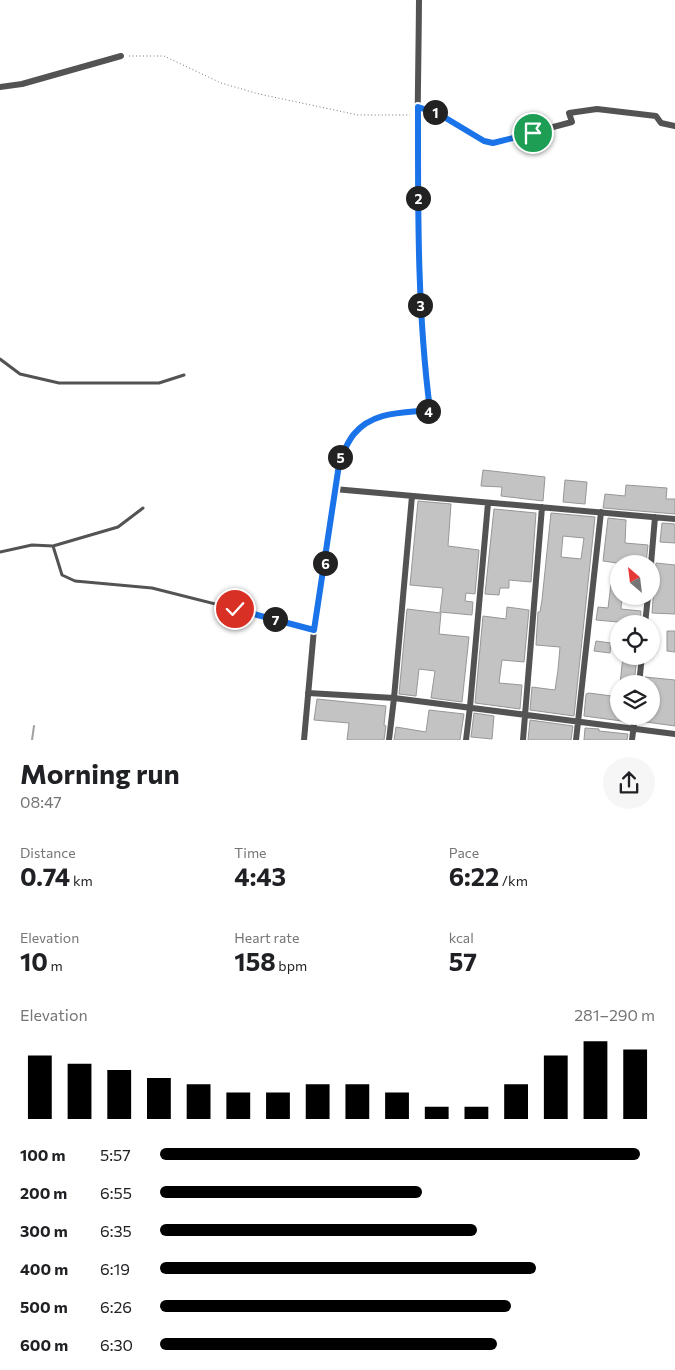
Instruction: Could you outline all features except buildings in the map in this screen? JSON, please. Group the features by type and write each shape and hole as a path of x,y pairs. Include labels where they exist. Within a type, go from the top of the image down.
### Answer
{"street":[{"path":"304,740 314,630 340,458 354,433 370,420 386,414 430,410 423,356 418,269 419,0"},
{"path":"0,87 22,84 120,56"},
{"path":"418,107 439,114 484,141 493,143 572,122 569,113 597,109 656,116 661,123 675,126"},
{"path":"334,489 675,519"},
{"path":"389,740 412,496"},
{"path":"466,740 488,502"},
{"path":"523,740 542,507"},
{"path":"576,740 601,512"},
{"path":"652,555 655,517"},
{"path":"308,693 394,698 675,734"},
{"path":"632,740 634,725"}],"lane":[{"path":"0,359 20,374 59,383 159,383 184,375"},
{"path":"0,552 32,544 53,546 118,527 143,508"},
{"path":"53,546 62,575 75,581 152,588 314,630"}],"path":[{"path":"120,56 164,56 221,83 258,94 358,115 392,114 418,116"}],"waterway":[{"path":"32,740 34,726"}],"route":[{"path":"235,609 314,630 340,458 354,433 370,420 386,414 430,410 423,356 418,269 418,107 439,114 484,141 493,143 533,133"}]}
